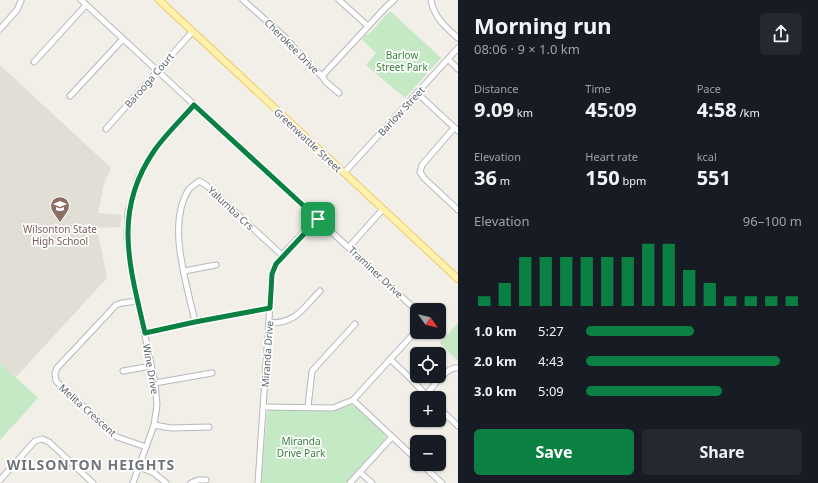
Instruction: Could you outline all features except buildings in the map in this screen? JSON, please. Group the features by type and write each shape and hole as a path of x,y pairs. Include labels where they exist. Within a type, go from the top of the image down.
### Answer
{"main road":[{"name":"Greenwattle Street","path":"159,0 458,279"}],"street":[{"path":"0,29 17,10 21,0"},
{"name":"Traminer Drive","path":"81,0 410,304"},
{"name":"Cherokee Drive","path":"243,0 286,38 306,62 339,94"},
{"path":"339,0 368,26"},
{"path":"322,76 394,0"},
{"path":"431,0 436,16 458,38"},
{"path":"34,62 86,5"},
{"name":"Barooga Court","path":"106,129 192,31"},
{"path":"70,96 123,39"},
{"name":"Barlow Street","path":"344,173 458,48"},
{"path":"448,59 458,68"},
{"path":"417,93 456,130 422,165 420,172 424,178 458,210"},
{"name":"Wine Drive","path":"133,483 154,424 157,405 155,383 138,301 127,237 128,212 138,178 154,150 194,105"},
{"name":"Yalumba Crs","path":"195,322 179,243 179,220 185,198 190,188 199,181 206,185 283,256"},
{"path":"349,247 383,209"},
{"name":"Miranda Drive","path":"258,483 272,274 276,264 318,219"},
{"path":"184,271 216,265"},
{"path":"269,323 280,323 292,319 320,290"},
{"name":"Melita Crescent","path":"138,301 116,305 57,368 55,376 56,381 117,437 146,447"},
{"path":"145,333 270,308"},
{"path":"308,407 312,371 355,324"},
{"path":"264,407 333,408 353,400 410,338"},
{"path":"390,359 422,391"},
{"path":"123,371 151,366"},
{"path":"431,391 449,370 454,367 458,368"},
{"path":"155,383 212,373"},
{"path":"353,400 410,454"},
{"path":"446,415 458,426"},
{"path":"154,424 172,428 209,427"},
{"path":"350,483 392,437"},
{"path":"0,480 35,441 42,439 48,442 93,483"},
{"path":"139,468 154,473 166,483"},
{"path":"429,471 442,483"},
{"path":"360,472 372,483"},
{"path":"191,483 198,480 206,480"}],"shaded area":[{"name":"Wilsonton State High School","path":"0,65 111,168 104,184 98,213 122,215 120,227 97,228 107,278 16,377 0,363"}],"green space":[{"name":"Barlow Street Park","path":"390,11 441,58 405,98 366,65 376,53 362,39 367,34 368,35"},
{"path":"458,323 458,361 446,349 446,347 440,343 444,339 446,339 446,336"},
{"path":"0,363 38,398 0,440"},
{"name":"Miranda Drive Park","path":"350,405 357,407 385,434 386,437 346,483 261,483 267,412 274,409 338,410"}],"place":[{"name":"Wilsonton State High School","path":"60,223"}],"district":[{"name":"WILSONTON HEIGHTS","path":"91,465"}],"route":[{"path":"194,105 318,219 276,264 272,274 270,308 145,333 130,265 127,237 128,212 138,178 154,150 194,105"}]}
